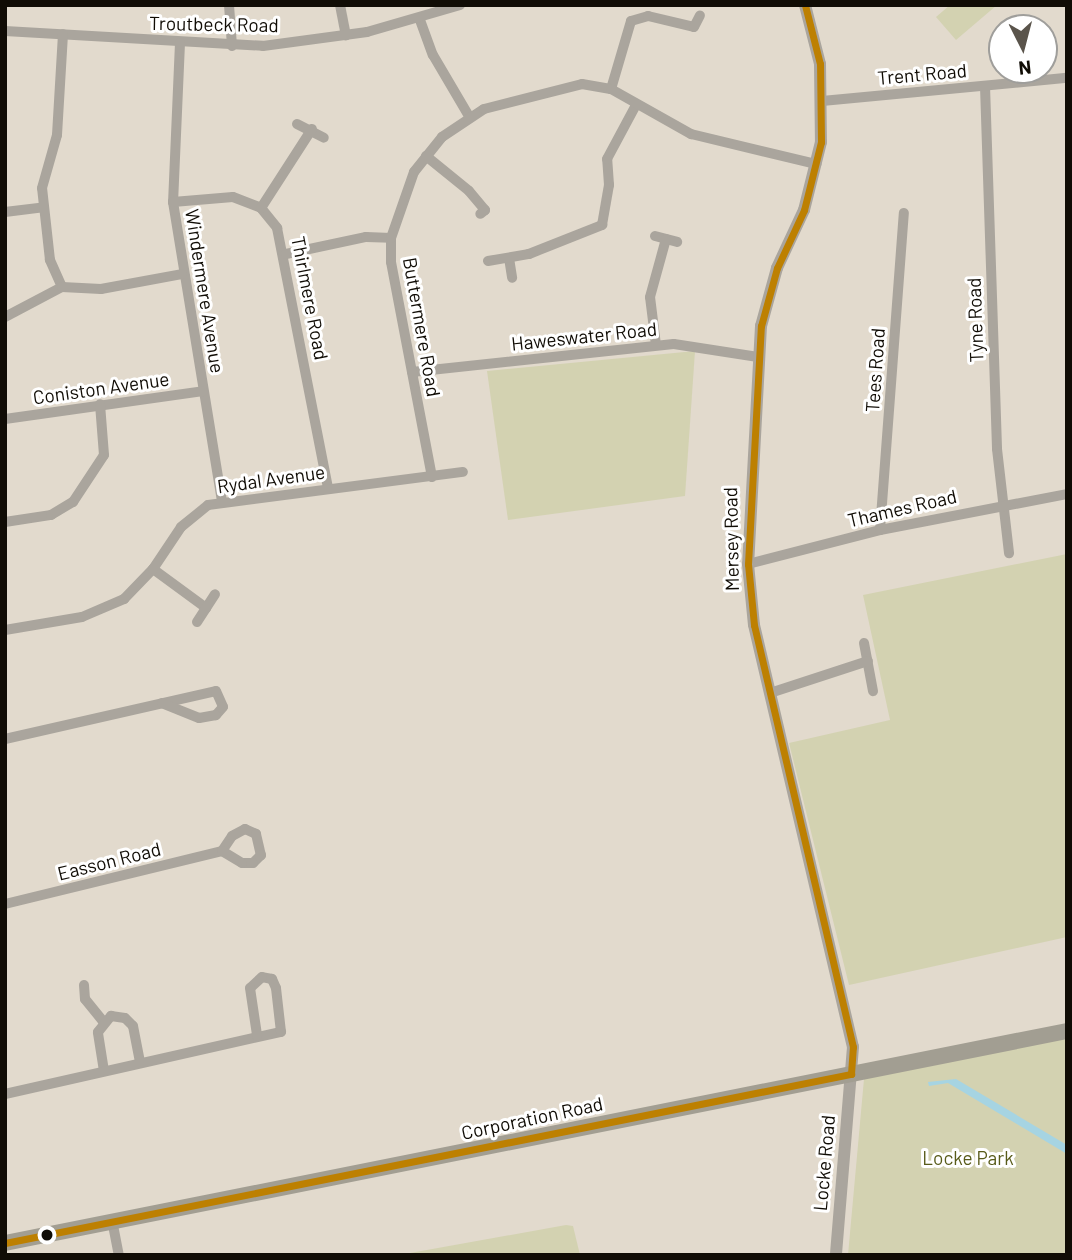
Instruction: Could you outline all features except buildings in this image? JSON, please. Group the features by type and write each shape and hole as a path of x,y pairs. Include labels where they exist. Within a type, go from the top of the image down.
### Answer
{"main road":[{"name":"Corporation Road","path":"5,1243 1067,1031"}],"street":[{"path":"229,5 232,46"},
{"path":"340,5 346,35"},
{"name":"Troutbeck Road","path":"5,31 232,46 346,35 420,20 460,5"},
{"name":"Mersey Road","path":"805,5 814,33 822,101 817,164 804,210 765,305 758,357 748,564 754,625 853,1047 851,1074"},
{"path":"611,89 631,21 648,16 694,27 699,15"},
{"path":"420,20 433,55 469,116"},
{"path":"62,287 50,260 43,207 44,171 59,114 63,34"},
{"name":"Windermere Avenue","path":"180,43 173,202 182,274 222,501"},
{"name":"Trent Road","path":"822,101 1067,78"},
{"name":"Buttermere Road","path":"432,477 391,238 406,190 426,156 469,116 575,85 611,89 691,134 727,146 817,164"},
{"name":"Tyne Road","path":"985,86 1002,504 1009,553"},
{"path":"488,261 509,258 595,231 601,225 607,197 607,159 636,105"},
{"path":"297,124 312,129 324,138"},
{"path":"173,202 233,197 261,208 312,129"},
{"path":"426,156 469,191 485,210 480,214"},
{"path":"5,212 43,207"},
{"name":"Thirlmere Road","path":"261,208 277,228 286,254 328,488"},
{"name":"Tees Road","path":"880,530 904,213"},
{"path":"655,236 677,242"},
{"path":"286,254 366,237 391,238"},
{"path":"656,345 650,297 666,239"},
{"path":"509,258 512,278"},
{"path":"5,317 62,287 101,289 182,274"},
{"name":"Haweswater Road","path":"412,372 656,345 709,346 758,357"},
{"name":"Coniston Avenue","path":"5,419 203,391"},
{"path":"5,523 51,515 73,502 104,455 100,404"},
{"name":"Rydal Avenue","path":"5,630 104,610 124,599 153,569 193,514 222,501 463,472"},
{"name":"Thames Road","path":"748,564 880,530 1002,504 1067,495"},
{"path":"153,569 206,608"},
{"path":"197,622 215,594"},
{"path":"864,643 873,691"},
{"path":"770,693 868,661"},
{"path":"5,739 162,703 216,691 223,707 216,715 199,718 162,703"},
{"name":"Easson Road","path":"5,904 222,851"},
{"path":"5,1094 257,1035 281,1032 283,1023 276,988 272,979 262,977 250,988 257,1035"},
{"path":"83,985 85,999 103,1021"},
{"path":"104,1071 99,1032 103,1021 111,1016 125,1018 133,1026 141,1062"},
{"name":"Locke Road","path":"836,1255 851,1074"},
{"path":"112,1220 119,1255"}],"green space":[{"path":"950,5 997,5 956,40 936,17"},
{"path":"695,351 685,496 508,520 487,371"},
{"path":"1067,554 1067,937 849,985 789,743 890,720 863,595"},
{"name":"Locke Park","path":"1067,1038 1067,1255 848,1255 864,1079"},
{"path":"566,1225 573,1226 580,1255 399,1255"}],"water":[{"path":"956,1079 1067,1145 1067,1154 948,1083 929,1086 928,1082"}],"transit line":[{"path":"5,1243 851,1074 853,1047 754,625 748,564 761,326 777,268 804,210 821,142 820,64 805,5"}]}
